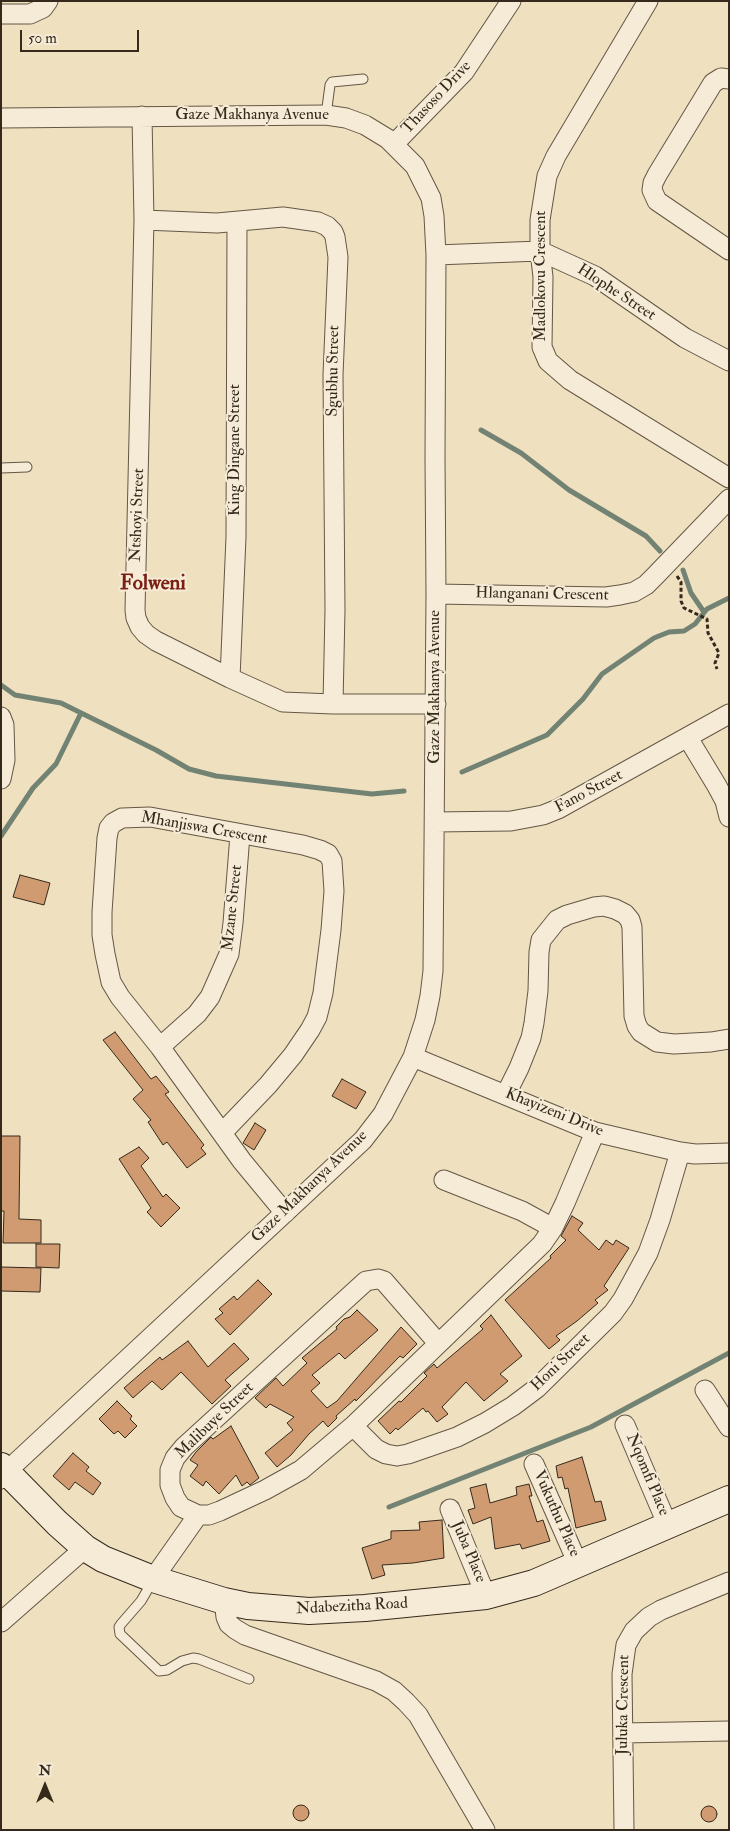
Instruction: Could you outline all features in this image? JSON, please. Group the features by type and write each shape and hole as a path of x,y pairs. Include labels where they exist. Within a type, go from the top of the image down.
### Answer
{"street":[{"path":"1,14 30,14 43,8 48,1"},
{"name":"Thasoso Drive","path":"394,144 464,72 512,1"},
{"name":"Madlokovu Crescent","path":"648,1 556,156 547,176 542,197 540,220 542,346 548,361 570,380 729,478"},
{"path":"729,79 721,78 713,82 656,175 652,190 657,201 729,250"},
{"name":"Gaze Makhanya Avenue","path":"1,118 326,115 346,118 365,125 394,144 415,166 431,198 436,256 434,457 436,704 433,971 425,1020 413,1057 383,1114 363,1140 3,1472"},
{"name":"Ntshoyi Street","path":"142,116 144,220 136,618 140,627 151,638 230,678 283,702 436,704"},
{"name":"Sgubhu Street","path":"144,220 200,223 237,222 269,217 283,217 318,222 327,226 333,232 337,245 332,374 335,610 333,704"},
{"name":"King Dingane Street","path":"230,678 236,537 237,222"},
{"name":"Hlophe Street","path":"436,256 540,251 595,276 685,338 729,361"},
{"name":"Hlanganani Crescent","path":"436,594 620,596 634,592 646,585 729,499"},
{"name":"Fano Street","path":"435,822 511,821 544,815 729,714"},
{"path":"1,717 4,725 6,760 1,780"},
{"path":"688,738 718,786 725,801 729,817"},
{"name":"Mhanjiswa Crescent","path":"222,1133 268,1085 293,1055 317,1017 328,962 334,891 332,861 328,854 320,850 150,817 122,818 113,822 109,828 102,912 102,935 111,982 120,997 160,1047 242,1161 285,1213"},
{"name":"Mzane Street","path":"160,1047 197,1014 210,997 229,954 234,923 240,835"},
{"path":"506,1094 531,1038 538,991 541,940 557,920 594,907 604,906 615,909 625,914 630,920 632,927 634,1016 636,1026 641,1032 657,1042 674,1044 702,1043 729,1038"},
{"name":"Khayizeni Drive","path":"413,1057 595,1132 680,1152 703,1154 729,1153"},
{"path":"153,1579 198,1515 209,1515 220,1511 283,1481 301,1470 353,1426 534,1253 553,1228 595,1132"},
{"name":"Honi Street","path":"353,1426 376,1449 386,1454 397,1456 408,1454 457,1437 485,1423 513,1406 537,1388 624,1299 648,1253 680,1152"},
{"path":"444,1180 522,1211 553,1228"},
{"name":"Malibuye Street","path":"198,1515 181,1506 175,1498 170,1485 170,1470 175,1458 184,1447 366,1281 378,1279 384,1281 438,1343"},
{"path":"706,1390 729,1428"},
{"name":"Nqomfi Place","path":"625,1425 668,1526"},
{"name":"Vukuthu Place","path":"534,1464 578,1564"},
{"name":"Ndabezitha Road","path":"3,1472 86,1548 123,1568 224,1601 248,1606 309,1611 365,1608 486,1596 534,1583 729,1499"},
{"name":"Juba Place","path":"450,1509 486,1596"},
{"path":"1,1622 86,1548"},
{"name":"Juluka Crescent","path":"624,1830 622,1674 626,1645 634,1631 649,1617 661,1610 729,1582"},
{"path":"224,1601 229,1624 245,1635 376,1681 394,1691 418,1715 485,1830"},
{"path":"624,1732 729,1731"}],"lane":[{"path":"326,115 332,82 363,79"},
{"path":"1,468 27,467"},
{"path":"153,1579 141,1601 121,1624 119,1628 120,1634 159,1670 167,1670 182,1661 193,1658 249,1679"}],"path":[{"path":"666,565 681,582 681,601 684,608 707,619 708,633 719,653 715,662 717,669"}],"building":[{"path":"20,875 50,883 44,905 13,897"},
{"path":"115,1032 151,1079 156,1076 169,1092 165,1094 204,1145 201,1148 206,1154 187,1168 167,1142 163,1145 148,1122 151,1120 133,1099 143,1090 103,1040"},
{"path":"342,1079 366,1092 356,1109 332,1096"},
{"path":"255,1123 266,1130 254,1150 243,1143"},
{"path":"1,1136 20,1136 19,1219 41,1220 41,1243 3,1243 4,1211 1,1211"},
{"path":"139,1147 149,1158 141,1166 163,1197 166,1194 180,1208 161,1227 147,1212 151,1208 119,1159"},
{"path":"572,1216 583,1223 578,1230 599,1250 606,1240 613,1245 616,1240 629,1248 604,1286 608,1290 595,1300 598,1303 556,1336 560,1340 549,1349 505,1300 551,1258 550,1256 566,1240 561,1236"},
{"path":"36,1244 60,1244 59,1268 36,1267"},
{"path":"1,1267 41,1268 40,1292 1,1291"},
{"path":"258,1280 272,1294 230,1335 215,1319 223,1313 219,1309 234,1296 237,1300"},
{"path":"357,1310 378,1330 345,1359 339,1353 312,1375 320,1383 311,1391 327,1408 337,1401 401,1327 417,1344 403,1358 400,1356 356,1401 355,1399 336,1416 337,1418 328,1427 323,1421 277,1467 265,1453 293,1430 287,1423 294,1417 270,1404 266,1408 255,1398 276,1378 283,1386 307,1363 302,1358 337,1329 336,1327 344,1319 350,1317"},
{"path":"491,1315 522,1356 500,1374 508,1381 484,1401 466,1382 442,1407 448,1414 437,1422 423,1408 398,1430 396,1428 390,1434 378,1421 399,1401 401,1402 427,1376 424,1373 434,1364 437,1368 483,1329 480,1326"},
{"path":"188,1341 208,1367 234,1343 249,1359 225,1380 231,1386 212,1404 181,1372 162,1390 152,1381 133,1398 124,1388 160,1357 162,1360"},
{"path":"117,1401 132,1416 130,1419 137,1426 125,1438 118,1431 114,1434 99,1419"},
{"path":"231,1426 259,1478 250,1485 247,1482 242,1486 236,1475 219,1494 206,1481 203,1486 190,1476 198,1465 190,1460 211,1437 213,1439"},
{"path":"73,1453 89,1467 86,1471 101,1483 93,1495 75,1482 69,1490 53,1476"},
{"path":"582,1457 595,1502 601,1501 606,1520 576,1528 568,1488 565,1489 562,1477 558,1478 556,1466"},
{"path":"486,1484 490,1503 517,1495 516,1487 529,1484 532,1496 529,1496 537,1522 543,1520 550,1541 522,1549 520,1544 495,1549 491,1517 473,1524 468,1510 475,1508 470,1488"},
{"path":"442,1520 444,1558 382,1565 385,1575 372,1579 362,1548 391,1539 391,1531 420,1530 419,1522"},
{"path":"301,1805 307,1807 309,1813 307,1819 301,1821 295,1819 293,1813 295,1807"},
{"path":"709,1806 715,1808 717,1814 715,1820 709,1822 703,1820 701,1814 703,1808"}],"waterway":[{"path":"481,430 521,453 569,490 646,536 660,551"},
{"path":"683,570 691,593 704,612"},
{"path":"462,772 547,735 583,699 602,674 654,638 669,632 684,631 695,624 707,609 729,598"},
{"path":"1,685 15,695 61,703 156,750 189,769 216,776 372,794 404,791"},
{"path":"1,836 33,788 56,764 81,713"},
{"path":"389,1507 591,1427 729,1353"}],"district":[{"name":"Folweni","path":"153,584"}]}
